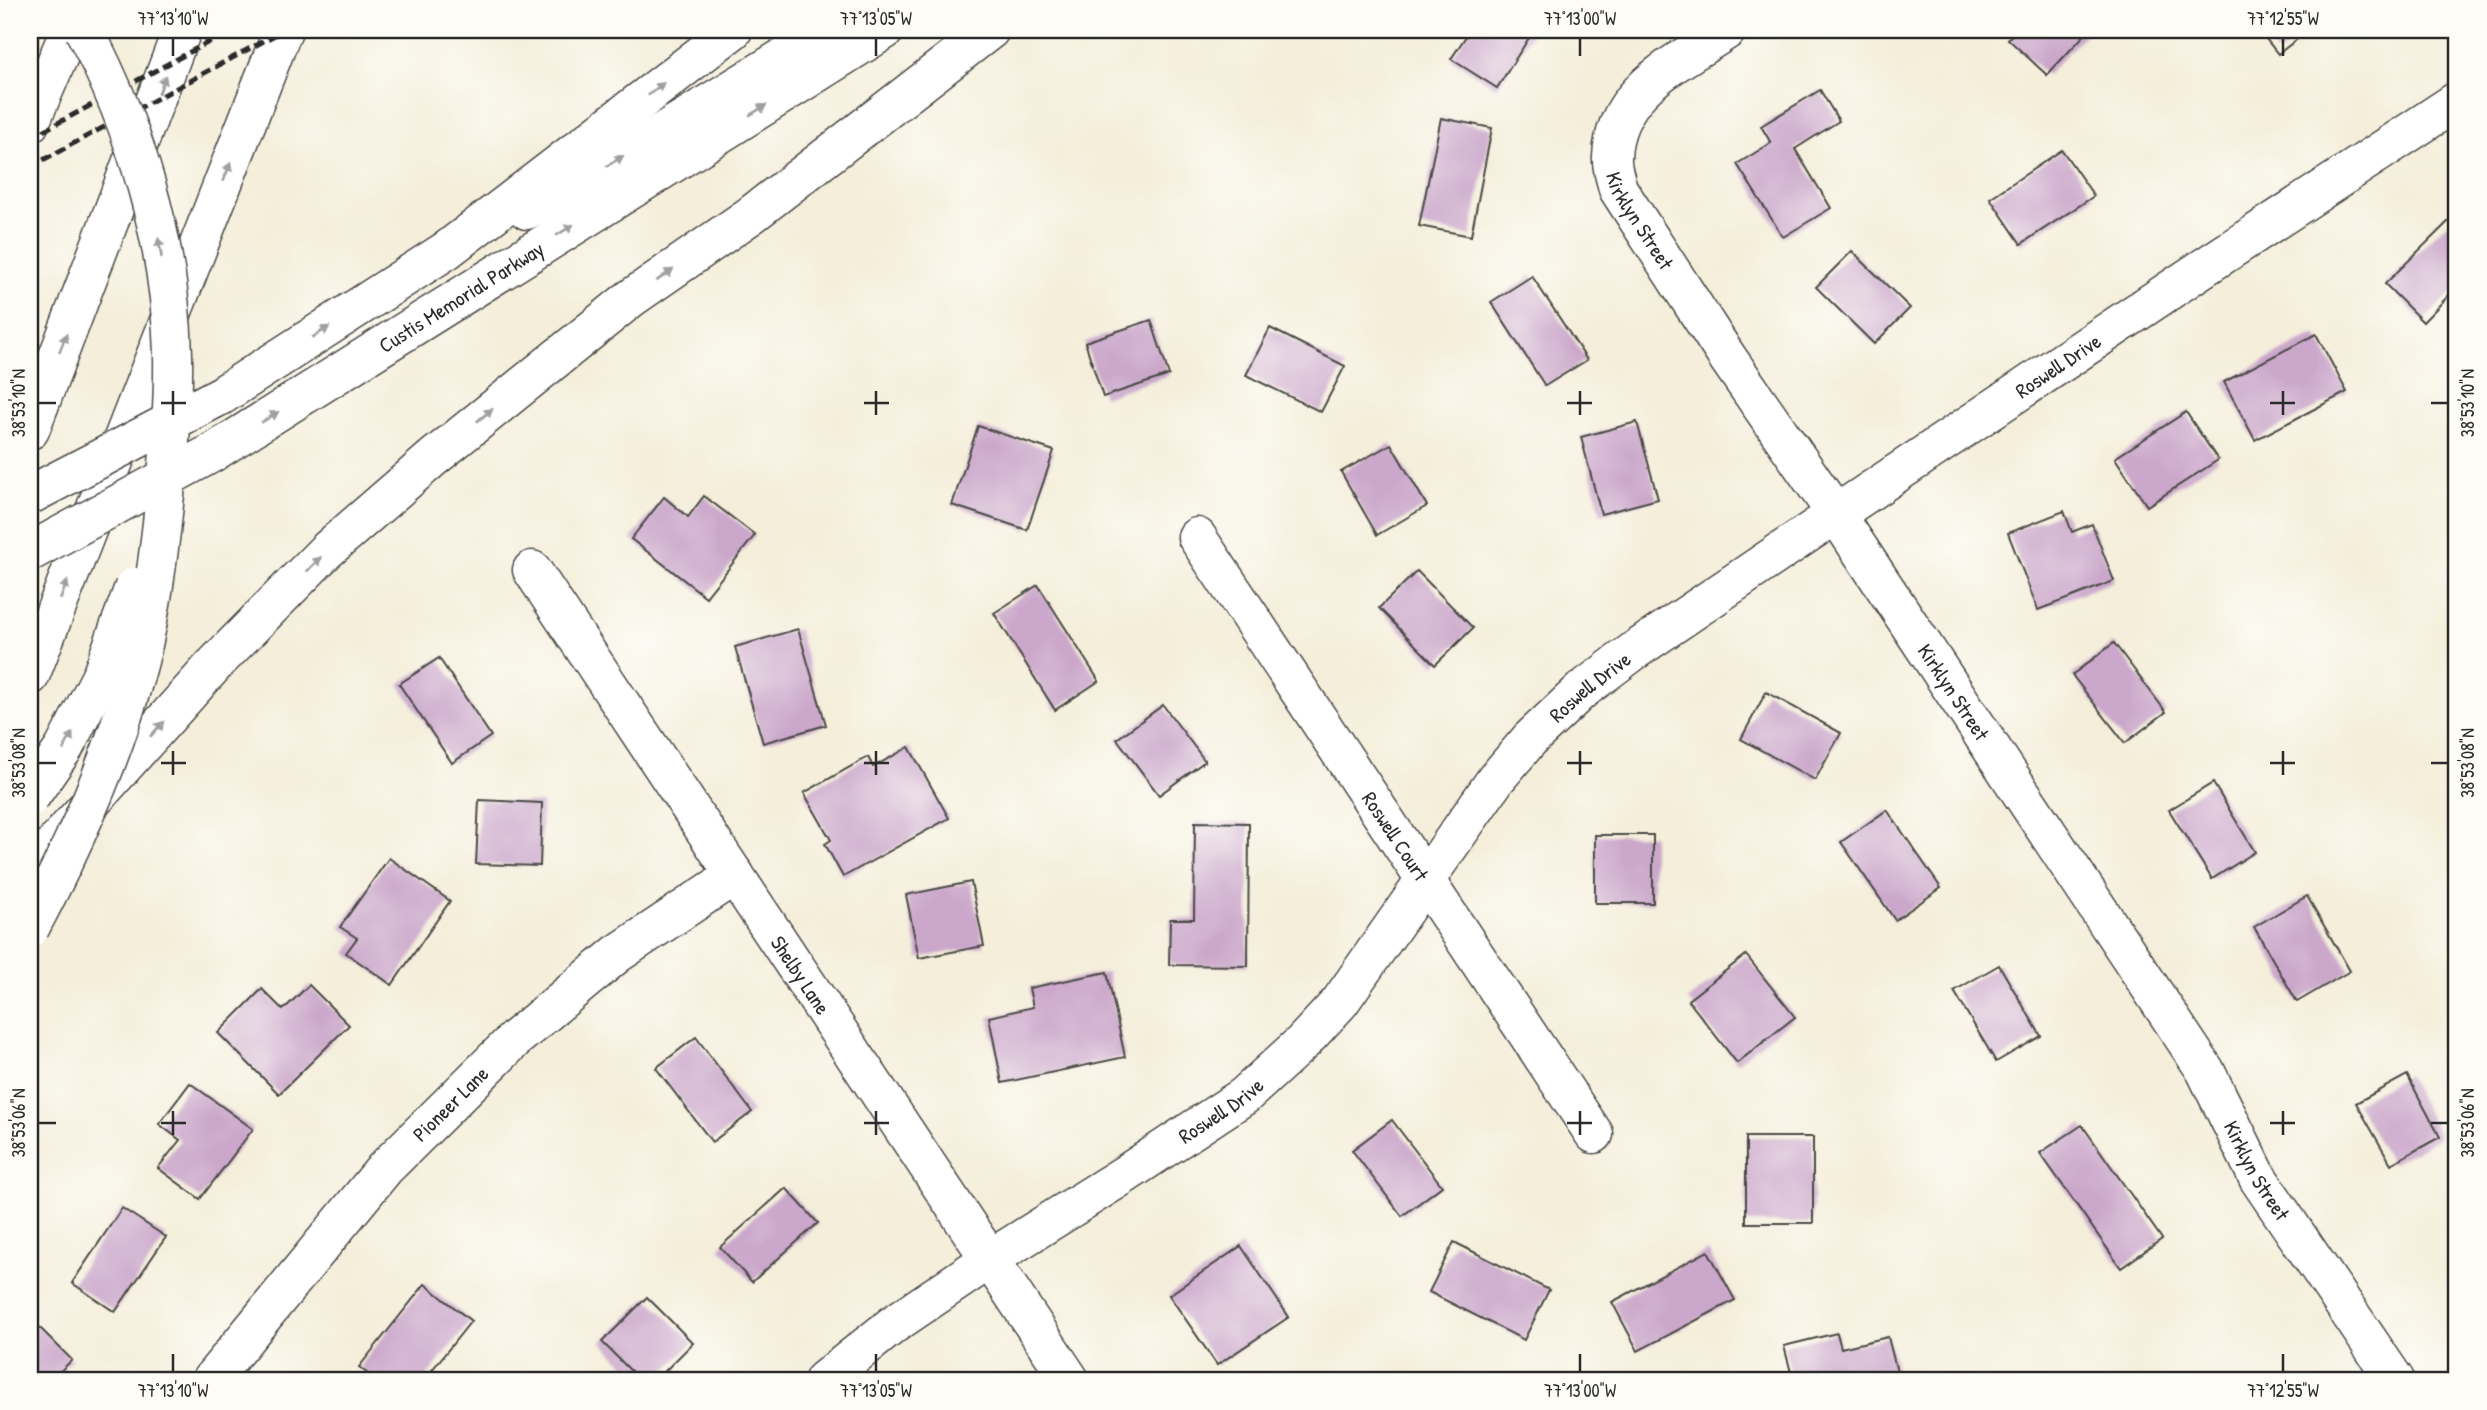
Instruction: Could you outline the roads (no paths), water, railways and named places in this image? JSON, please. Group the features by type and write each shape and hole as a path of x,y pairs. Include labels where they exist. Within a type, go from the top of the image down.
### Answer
{"main road":[{"path":"30,123 70,30"},
{"path":"30,928 52,888 101,778 135,678 155,581 167,471 173,355 167,286 157,230 131,138 100,60 84,30"},
{"path":"30,430 183,30"},
{"path":"30,676 283,30"},
{"path":"30,495 222,395 447,250 733,30"},
{"path":"447,250 570,189 828,30"},
{"name":"Custis Memorial Parkway","path":"30,552 212,453 884,30"},
{"path":"30,871 213,666 326,551 423,466 630,299 751,215 990,30"},
{"name":"Kirklyn Street","path":"1727,30 1644,87 1625,107 1614,132 1611,160 1618,189 2205,1070 2258,1178 2395,1380"},
{"name":"Roswell Drive","path":"824,1380 894,1324 990,1259 1244,1096 1304,1042 1340,1002 1496,779 1530,739 1581,691 1634,651 1836,514 2457,101"},
{"path":"30,797 64,748 102,674 138,577 167,471"},
{"name":"Roswell Court","path":"1197,537 1594,1134"},
{"name":"Shelby Lane","path":"533,570 1070,1380"},
{"name":"Pioneer Lane","path":"211,1380 385,1168 516,1038 617,954 736,875"}],"railway":[{"path":"30,138 231,30"},
{"path":"30,167 284,30"}]}
